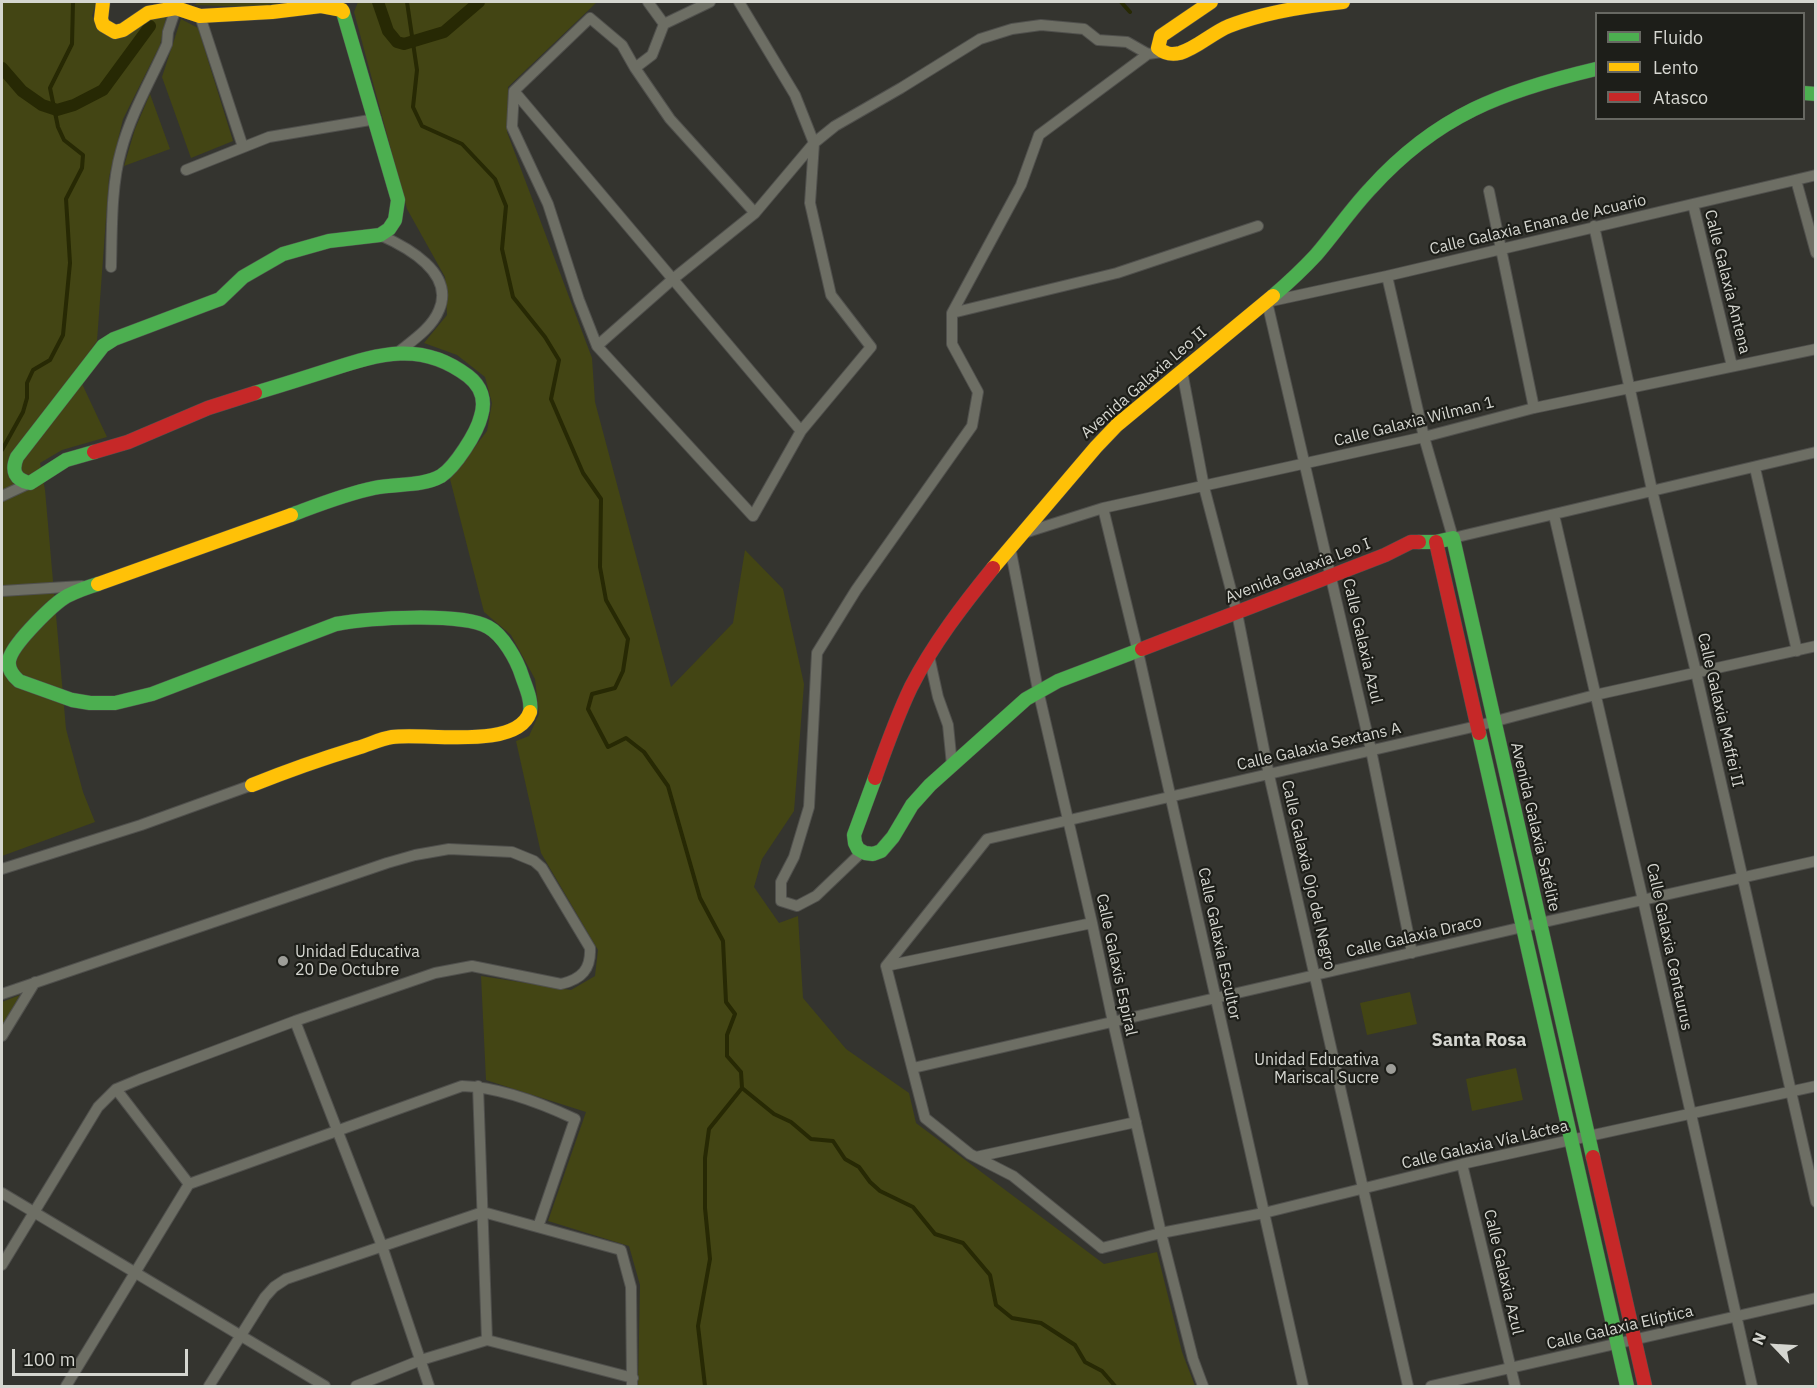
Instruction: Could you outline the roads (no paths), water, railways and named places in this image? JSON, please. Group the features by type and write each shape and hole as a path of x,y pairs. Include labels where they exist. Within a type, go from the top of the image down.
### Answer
{"street":[{"path":"30,483 21,481 15,476 13,466 17,457 103,346 114,339 220,298 231,285 266,261 327,242 380,235 390,228 398,214 398,200 376,119 342,10 321,6 272,12 200,16 176,8 146,8 123,30 116,32 103,25 101,19 103,2"},
{"path":"648,2 664,24"},
{"path":"635,68 652,55 664,24 710,2"},
{"path":"739,2 795,95 814,144 810,203 831,295 871,347 801,431 753,516 597,346 579,300 548,204 512,127 514,91 590,18 622,45 670,119 755,213"},
{"path":"862,852 816,896 797,906 781,901 781,882 794,857 809,807 817,654 856,590 972,426 978,392 952,344 952,314 1021,185 1039,135 1155,53 1161,36 1211,2"},
{"path":"597,346 673,279 755,213 814,144 835,126 980,39 1041,25 1084,29 1098,40 1127,42 1155,53 1179,53 1216,32 1283,11 1316,4 1343,2"},
{"path":"111,267 116,178 120,153 130,121 166,44 176,8"},
{"path":"200,16 243,147"},
{"name":"Avenida Galaxia Leo II","path":"862,852 856,846 855,829 898,714 929,656 946,630 1011,547 1094,447 1182,370 1267,302 1330,239 1362,197 1392,165 1432,133 1477,105 1503,94 1595,69"},
{"path":"514,91 801,431"},
{"path":"186,170 269,137 376,119"},
{"name":"Calle Galaxia Enana de Acuario","path":"1267,302 1815,175"},
{"path":"1796,180 1815,253"},
{"path":"1489,191 1534,408"},
{"name":"Calle Galaxia Antena","path":"1693,204 1732,366"},
{"path":"952,314 1117,273 1258,226"},
{"name":"Calle Galaxia Maffei II","path":"1594,226 1815,1202"},
{"path":"380,235 415,253 439,282 440,310 419,335 397,352"},
{"name":"Avenida Galaxia Satélite","path":"1387,276 1424,437 1453,538 1645,1386"},
{"name":"Calle Galaxia Azul","path":"1267,302 1371,750 1412,953"},
{"name":"Calle Galaxia Wilman 1","path":"1023,533 1103,508 1424,437 1534,408 1815,349"},
{"path":"2,496 30,483 66,460 128,442 208,408 358,359 397,352 415,354 452,366 466,373 482,392 485,405 480,424 456,461 442,475 409,483 376,487 343,496 68,596 49,610 17,645 9,658 9,667 12,675 19,681 72,700 115,703 152,694 336,624 363,619 435,618 477,623 490,628 518,664 530,699 531,709 528,718 520,726 508,732 477,737 392,737 302,765 141,825 2,869"},
{"name":"Calle Galaxia Ojo del Negro","path":"1182,370 1204,487 1237,613 1269,775 1408,1386"},
{"name":"Avenida Galaxia Leo I","path":"862,852 873,853 885,848 914,802 952,765 1038,690 1062,678 1138,652 1385,555 1411,542 1436,542 1815,453"},
{"path":"1755,468 1797,651"},
{"name":"Calle Galaxia Escultor","path":"1103,508 1138,652 1303,1386"},
{"name":"Calle Galaxia Centaurus","path":"1554,515 1752,1386"},
{"name":"Avenida Galaxia Satélite","path":"1436,542 1627,1386"},
{"name":"Calle Galaxis Espiral","path":"1011,547 1038,690 1161,1233 1193,1359 1203,1386"},
{"path":"2,591 91,586"},
{"name":"Calle Galaxia Sextans A","path":"886,966 987,839 1477,726 1595,695 1815,646"},
{"path":"929,656 938,697 948,725 952,765"},
{"path":"2,994 387,863 449,849 512,852 534,861 542,868 590,948 591,961 584,974 561,984 472,966 435,973 295,1021 116,1089 98,1107 2,1265"},
{"name":"Calle Galaxia Draco","path":"913,1068 1815,861"},
{"path":"1092,922 886,966 925,1118 976,1157 1136,1122"},
{"path":"2,1036 34,982"},
{"path":"295,1021 382,1246 429,1386"},
{"path":"66,1386 189,1184 462,1086 478,1086 548,1106 575,1119 538,1227"},
{"path":"478,1086 487,1340"},
{"name":"Calle Galaxia Vía Láctea","path":"976,1157 1013,1176 1102,1248 1161,1233 1264,1213 1462,1164 1815,1086"},
{"path":"116,1089 189,1184"},
{"name":"Calle Galaxia Azul","path":"1462,1164 1515,1386"},
{"path":"2,1193 325,1386"},
{"path":"209,1386 265,1298 274,1287 286,1279 483,1212 621,1250 631,1287 633,1382 487,1340 421,1360 356,1386"},
{"name":"Calle Galaxia Elíptica","path":"1431,1386 1815,1298"}],"waterway":[{"path":"2,450 23,412 27,398 27,383 33,370 50,360 63,335 70,263 66,199 82,168 83,155 64,140 58,127 50,88 72,44 73,2"},
{"path":"378,2 388,31 397,42 404,44 444,32 479,2"},
{"path":"407,2 417,70 413,107 422,126 462,144 495,179 506,206 502,249 513,297 545,337 559,360 551,399 583,473 601,499 600,567 606,600 628,639 623,671 615,688 592,694 588,709 608,747 626,738 644,752 668,786 700,898 723,941 726,1002 735,1014 727,1035 727,1056 741,1072 742,1088 774,1114 791,1122 811,1139 833,1141 845,1159 859,1167 880,1191 913,1207 935,1234 963,1243 990,1275 996,1305 1012,1318 1041,1323 1075,1345 1085,1362 1102,1371 1115,1386"},
{"path":"1121,2 1130,12"},
{"path":"2,68 22,91 42,105 57,110 74,105 103,90 150,26"},
{"path":"705,1386 698,1326 710,1259 705,1208 705,1158 709,1129 742,1088"}],"place":[{"name":"Unidad Educativa 20 De Octubre","path":"283,961"},
{"name":"Unidad Educativa Mariscal Sucre","path":"1391,1069"}],"district":[{"name":"Santa Rosa","path":"1479,1041"}]}
